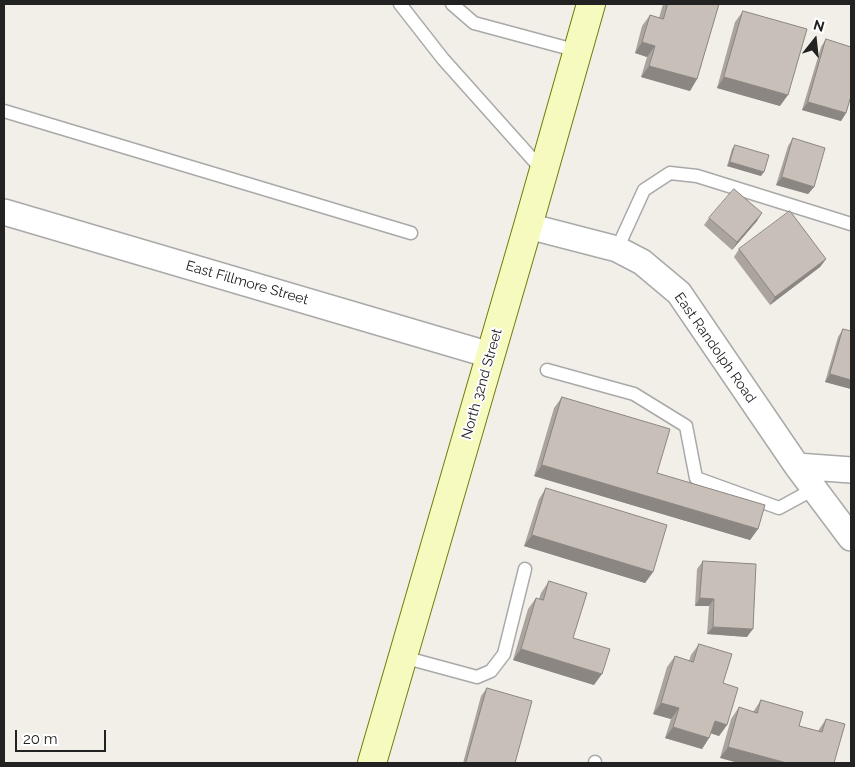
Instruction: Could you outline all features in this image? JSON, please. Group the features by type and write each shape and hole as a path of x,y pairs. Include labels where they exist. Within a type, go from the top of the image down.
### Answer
{"main road":[{"name":"North 32nd Street","path":"372,763 591,4"}],"street":[{"name":"East Fillmore Street","path":"4,212 490,355"},
{"name":"East Randolph Road","path":"528,226 617,249 642,262 678,293 797,466 851,538"},
{"path":"797,466 851,470"}],"lane":[{"path":"400,4 443,59 544,172"},
{"path":"452,4 474,23 578,51"},
{"path":"4,111 411,233"},
{"path":"617,249 644,190 670,173 697,176 851,224"},
{"path":"547,370 634,394 686,426 696,478 779,508 814,489"},
{"path":"403,657 477,678 491,671 504,654 525,569"}],"building":[{"path":"668,4 719,4 697,79 649,66 655,46 642,42 650,15 663,19"},
{"path":"743,11 807,29 788,95 724,77"},
{"path":"826,39 851,47 851,96 846,113 808,102"},
{"path":"793,138 825,148 814,187 782,177"},
{"path":"735,145 769,155 764,172 730,162"},
{"path":"734,189 762,213 737,242 709,218"},
{"path":"790,211 826,259 775,297 739,249"},
{"path":"843,329 851,331 851,380 830,374"},
{"path":"562,397 670,429 657,473 765,505 758,529 542,465"},
{"path":"546,488 667,525 653,572 532,535"},
{"path":"703,561 756,564 753,629 713,627 714,599 700,598"},
{"path":"549,581 587,593 573,638 610,649 602,674 521,649 536,598 543,600"},
{"path":"699,644 732,654 723,683 738,688 727,725 715,721 709,738 673,727 679,708 661,703 675,656 693,662"},
{"path":"487,688 532,701 515,763 466,763"},
{"path":"761,700 803,712 799,726 822,732 826,719 845,724 834,763 787,763 728,747 739,707 757,713"}]}
